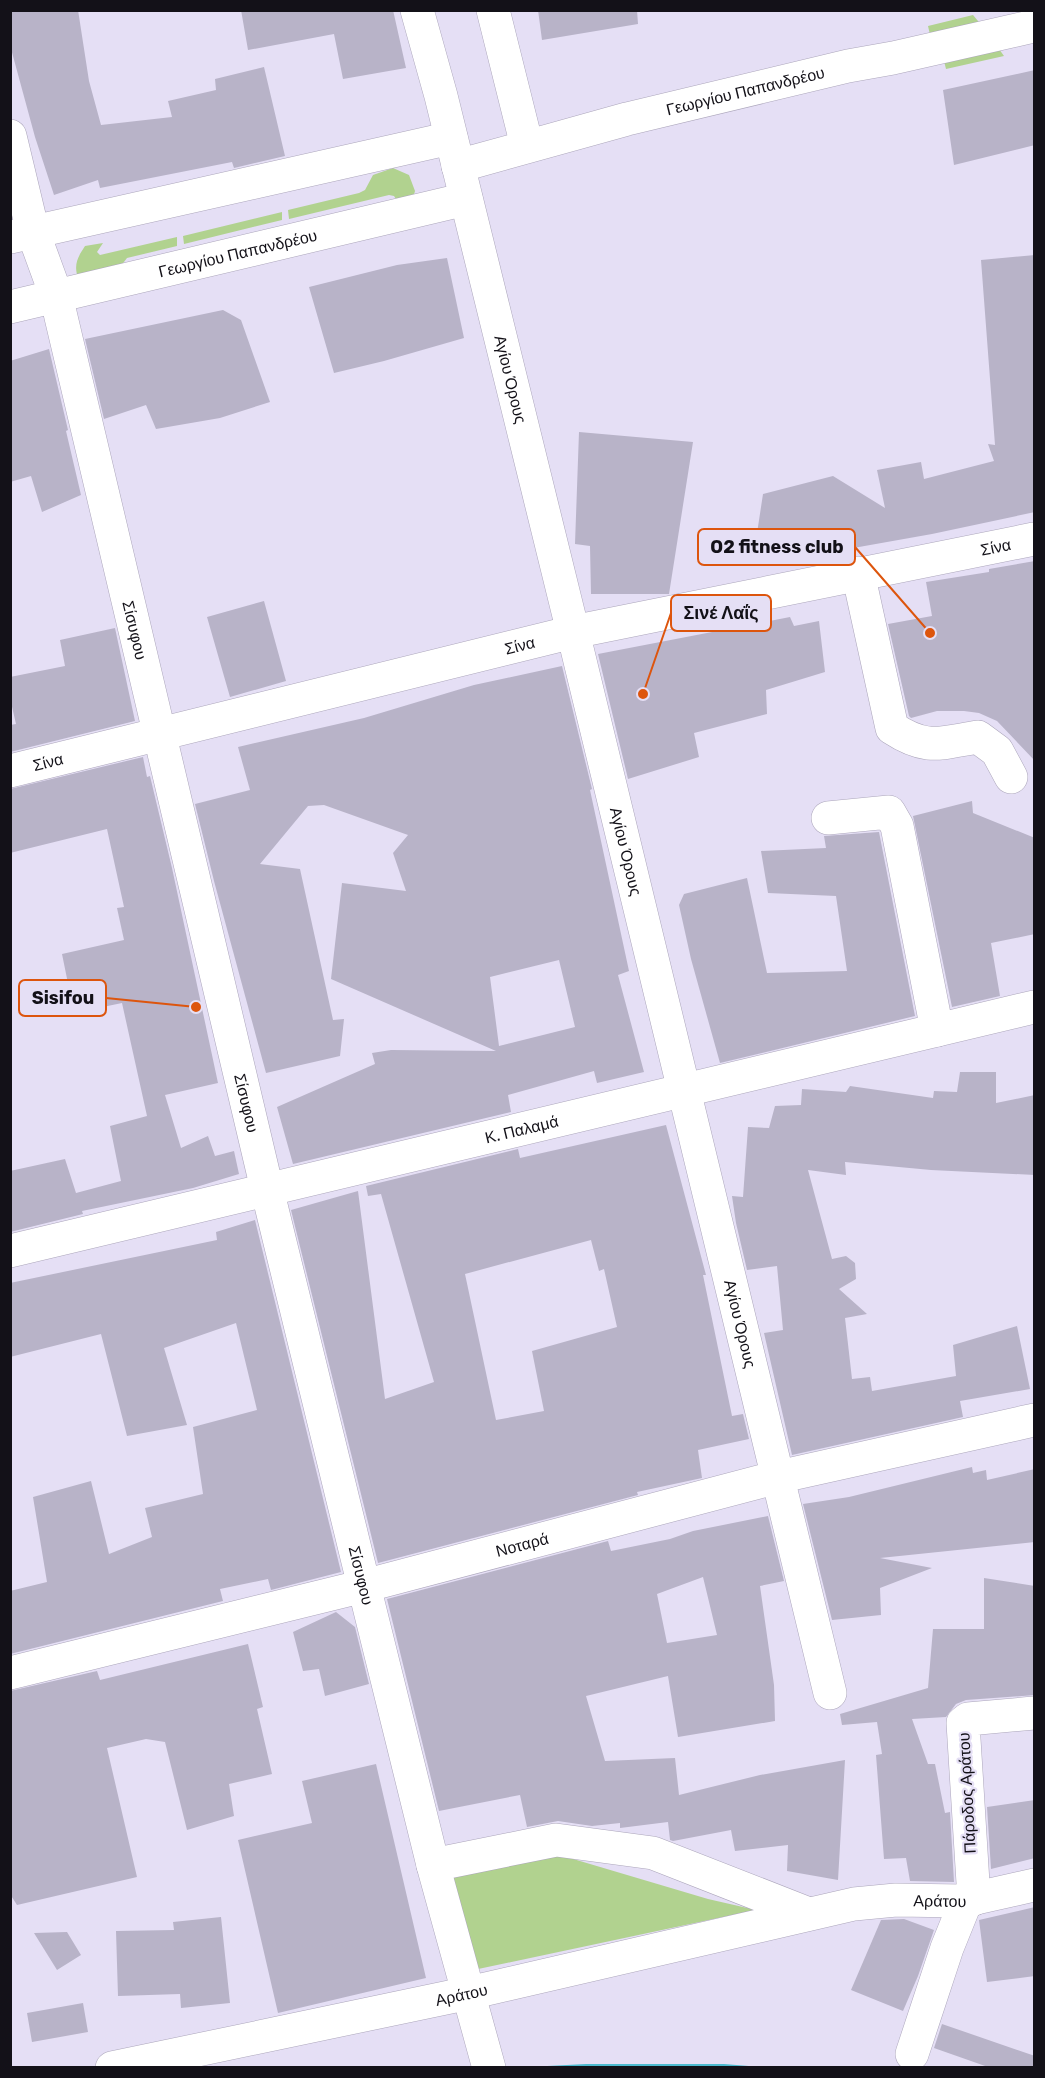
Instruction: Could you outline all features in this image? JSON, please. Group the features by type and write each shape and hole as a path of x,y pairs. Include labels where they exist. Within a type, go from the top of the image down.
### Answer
{"street":[{"name":"Αγίου Όρους","path":"417,10 455,152 573,632 830,1693"},
{"path":"493,10 527,146"},
{"name":"Γεωργίου Παπανδρέου","path":"22,234 455,152 527,146 837,68 893,58 1035,26"},
{"name":"Σίσυφου","path":"10,136 22,234 56,295 267,1189 364,1586 433,1865 487,2058"},
{"name":"Γεωργίου Παπανδρέου","path":"10,307 466,199"},
{"name":"Σίνα","path":"10,771 573,632 1035,539"},
{"path":"858,573 892,728 911,741 934,744 978,736 997,751 1011,777"},
{"path":"828,818 889,812 897,826 937,1030"},
{"name":"Κ. Παλαμά","path":"10,1251 1035,1007"},
{"name":"Νοταρά","path":"10,1673 364,1586 778,1477 1035,1420"},
{"name":"Πάροδος Αράτου","path":"970,1900 963,1723 968,1719 1035,1713"},
{"path":"433,1865 556,1840 567,1841 653,1853 809,1914"},
{"name":"Αράτου","path":"112,2067 470,1993 854,1904 970,1900 1035,1885"},
{"path":"912,2054 947,1948 970,1900"}],"green space":[{"path":"973,15 983,27 931,39 928,26"},
{"path":"994,42 1004,56 946,69 942,53"},
{"path":"393,168 409,175 415,191 413,198 396,199 389,195 289,219 288,210 359,193 365,190 373,175"},
{"path":"282,212 282,220 184,244 183,236"},
{"path":"177,237 177,246 127,258 114,275 79,280 76,270 77,262 85,246 103,243 97,252 100,255"},
{"path":"553,1853 708,1899 756,1910 464,1972 446,1884 454,1869"}],"water":[{"path":"586,2064 724,2064 761,2067 528,2067"}],"building":[{"path":"10,10 78,10 89,81 101,125 172,117 168,101 216,90 215,79 264,67 285,156 234,168 232,162 100,188 98,180 54,195 35,137 10,45"},
{"path":"241,10 393,10 406,68 343,79 334,34 248,50"},
{"path":"538,10 637,10 638,24 542,40"},
{"path":"1035,70 1035,145 954,165 943,90"},
{"path":"1035,255 1035,512 932,534 752,566 763,494 833,476 885,508 877,470 921,462 924,479 994,461 988,444 995,445 981,260"},
{"path":"447,258 464,338 334,373 309,287 397,265"},
{"path":"223,310 241,320 270,402 220,418 156,429 146,405 104,419 85,339"},
{"path":"49,349 81,495 42,512 31,476 10,482 10,361"},
{"path":"579,432 693,442 669,594 591,594 590,546 575,544"},
{"path":"1035,561 1035,761 997,721 979,713 937,711 911,718 888,624 932,616 926,582 989,572 989,569"},
{"path":"264,601 286,681 230,697 207,617"},
{"path":"790,617 794,626 819,621 825,672 766,690 767,714 694,733 699,757 628,779 598,654"},
{"path":"115,628 135,721 10,752 10,725 16,724 10,698 10,677 65,666 60,640"},
{"path":"562,666 592,789 590,790 629,971 618,975 644,1072 597,1083 594,1071 508,1095 511,1112 293,1164 277,1107 375,1064 372,1053 391,1050 496,1051 331,979 342,883 406,891 393,853 408,835 324,805 308,806 260,864 300,869 333,1020 344,1019 340,1056 266,1073 195,804 250,790 238,747 364,718 474,685","holes":["559,960 575,1027 499,1046 490,977"]},
{"path":"143,757 147,777 150,776 172,868 218,1083 165,1095 181,1148 208,1136 215,1156 234,1151 239,1174 193,1188 82,1211 83,1214 10,1232 10,1171 65,1159 76,1193 121,1181 110,1126 147,1116 122,1003 74,1013 62,954 124,940 117,908 124,907 107,829 10,853 10,789"},
{"path":"972,801 973,813 1035,838 1035,934 991,943 1000,996 952,1007 913,816"},
{"path":"879,832 915,1016 720,1063 691,959 679,905 684,894 747,878 767,973 847,971 836,896 768,893 761,851 826,848 824,836"},
{"path":"960,1072 996,1072 996,1103 1035,1095 1035,1175 931,1170 845,1162 846,1175 808,1170 832,1259 846,1256 855,1263 856,1279 839,1289 867,1314 845,1318 852,1379 870,1377 872,1391 956,1376 953,1345 1017,1326 1030,1389 960,1401 963,1417 792,1455 764,1333 783,1330 777,1266 747,1270 732,1196 743,1197 748,1127 769,1128 775,1106 801,1105 802,1089 846,1092 850,1086 933,1098 934,1091 957,1092"},
{"path":"666,1125 706,1275 703,1275 732,1416 743,1414 749,1439 698,1450 702,1478 637,1492 638,1495 378,1563 291,1210 358,1191 385,1399 434,1382 381,1194 368,1196 366,1186 518,1149 520,1158","holes":["591,1240 599,1271 604,1269 617,1327 532,1351 544,1411 496,1420 465,1274"]},
{"path":"255,1220 341,1572 271,1590 268,1579 220,1589 223,1601 10,1654 10,1591 47,1582 33,1497 91,1481 109,1554 152,1537 145,1508 203,1494 193,1427 257,1410 236,1323 164,1348 187,1425 127,1436 101,1334 10,1357 10,1283 217,1240 216,1232"},
{"path":"972,1467 973,1473 986,1470 987,1480 1035,1469 1035,1542 880,1558 932,1568 880,1588 881,1615 832,1620 803,1504 849,1497"},
{"path":"768,1516 784,1581 760,1586 774,1685 775,1721 678,1737 668,1676 586,1696 605,1761 675,1758 679,1795 760,1775 845,1760 838,1880 787,1871 788,1845 735,1851 731,1830 673,1841 670,1840 668,1822 620,1828 620,1823 592,1826 558,1821 527,1827 520,1795 439,1811 387,1599 608,1541 611,1551 670,1539 693,1531","holes":["703,1577 717,1635 667,1643 657,1594"]},
{"path":"984,1578 1035,1586 1035,1695 966,1700 956,1704 946,1717 912,1719 928,1764 935,1764 945,1813 950,1812 954,1882 910,1881 906,1858 884,1859 876,1755 882,1754 877,1722 842,1725 840,1714 928,1688 933,1629 984,1629"},
{"path":"336,1612 355,1627 369,1684 325,1696 319,1669 303,1671 293,1632"},
{"path":"248,1644 263,1707 257,1709 272,1774 229,1784 234,1816 187,1830 165,1742 146,1739 107,1748 137,1877 17,1905 10,1894 10,1691 97,1671 100,1680"},
{"path":"376,1764 426,1978 278,2013 238,1840 312,1823 302,1781"},
{"path":"1035,1800 1035,1858 991,1869 987,1807"},
{"path":"1035,1907 1035,1976 987,1982 979,1920"},
{"path":"221,1917 230,2003 181,2008 180,1994 118,1996 116,1931 174,1930 173,1922"},
{"path":"904,1919 934,1930 903,2011 851,1990 881,1920"},
{"path":"67,1932 81,1955 57,1970 34,1933"},
{"path":"83,2003 88,2032 32,2042 27,2013"},
{"path":"942,2024 1035,2056 1035,2067 988,2067 934,2048"}],"place":[{"name":"O2 fitness club","path":"930,633"},
{"name":"Σινέ Λαΐς","path":"643,694"},
{"name":"Sisifou","path":"196,1007"}]}
